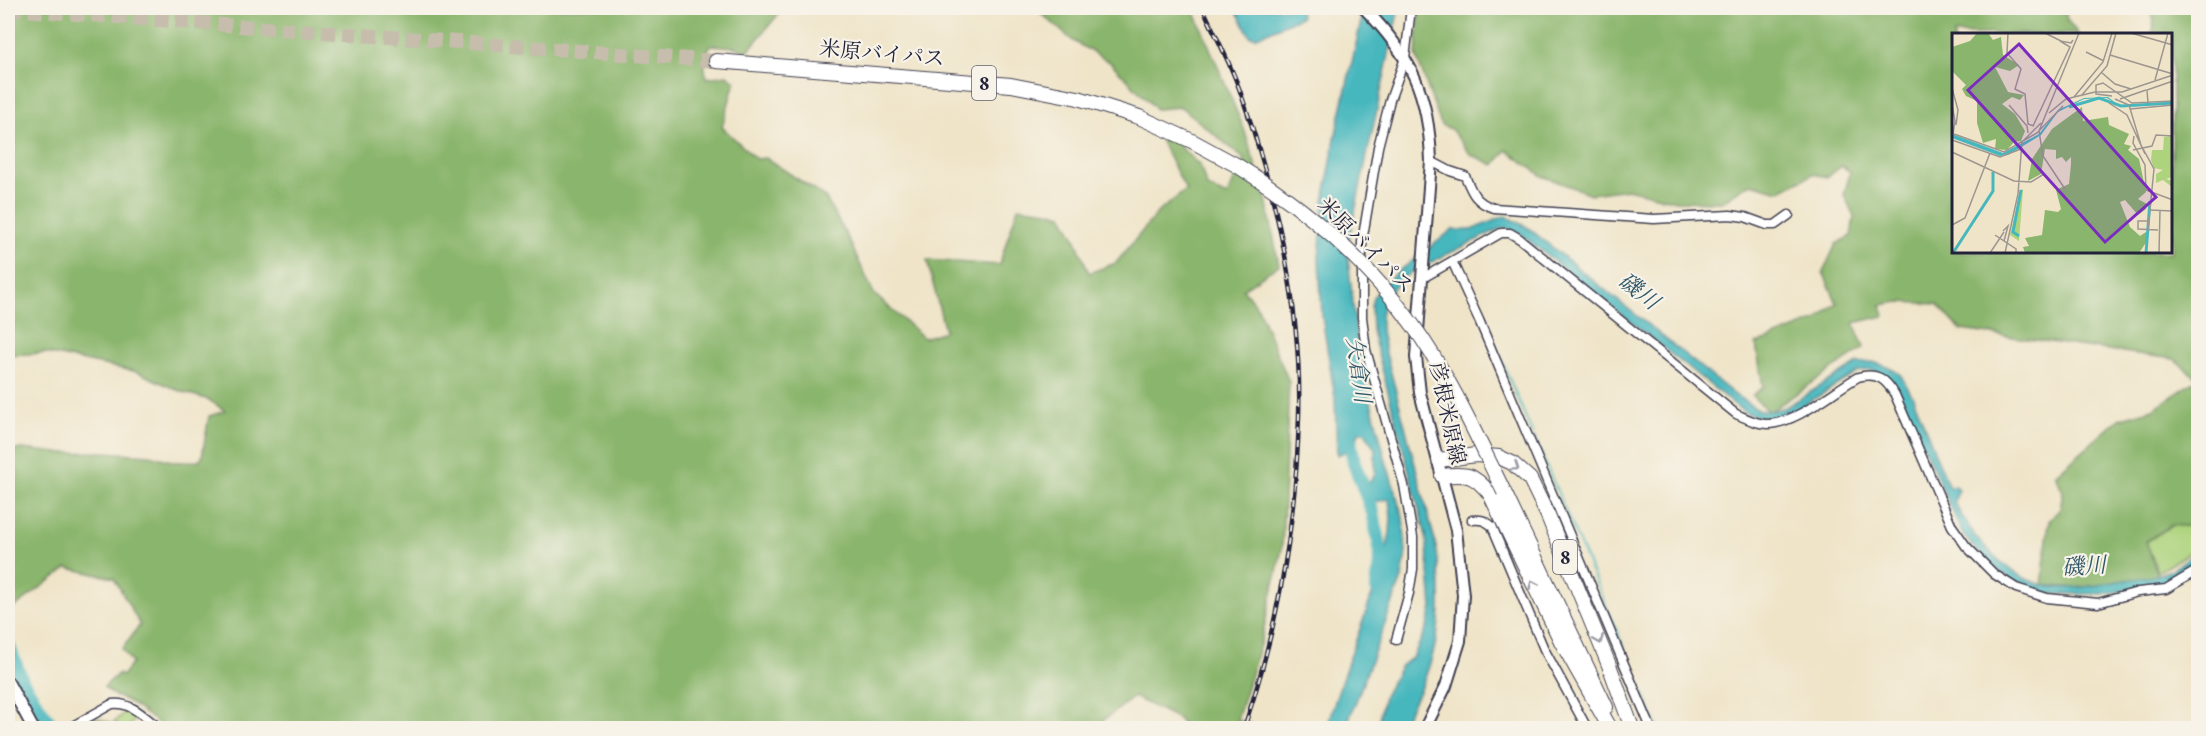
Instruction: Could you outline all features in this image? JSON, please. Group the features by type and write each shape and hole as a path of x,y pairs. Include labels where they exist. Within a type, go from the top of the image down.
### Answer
{"highway":[{"name":"米原バイパス","path":"716,60 1011,85 1078,98 1139,117 1192,141 1277,191 1338,240 1371,274 1401,309 1431,352 1460,400 1617,729"},
{"name":"8","path":"1439,460 1476,455 1499,458 1512,463 1530,479 1548,516 1609,665 1632,729"},
{"name":"8","path":"1442,476 1474,477 1490,494 1561,640 1610,729"}],"main road":[{"name":"彦根米原線","path":"1364,8 1403,54 1414,76 1430,130 1431,161 1416,357 1420,393 1456,530 1463,595 1460,641 1446,686 1425,729"},
{"path":"8,682 33,729"}],"street":[{"path":"1396,640 1413,569 1413,537 1404,486 1366,350 1362,317 1362,242 1378,147 1403,54 1411,8"},
{"path":"1431,161 1465,176 1475,198 1482,205 1494,208 1653,219 1730,215 1745,217 1767,225 1775,225 1789,215"},
{"path":"1422,275 1501,233 1510,233 1547,260 1736,414 1759,423 1781,422 1795,416 1858,377 1878,376 1888,384 1894,395 1952,526 1966,546 1994,574 2016,588 2047,598 2098,603 2138,592 2166,589 2199,570"},
{"path":"1452,261 1652,729"},
{"path":"1472,520 1487,521 1492,526 1544,648 1587,729"},
{"path":"69,729 112,704 118,703 131,707 159,729"}],"green space":[{"path":"8,8 780,8 781,11 747,52 736,47 711,45 709,48 705,66 708,78 727,75 735,81 722,127 756,159 766,158 825,197 849,240 874,294 924,338 945,331 927,260 999,265 1018,207 1062,215 1074,236 1089,273 1116,263 1158,212 1186,190 1159,138 1173,140 1200,166 1207,187 1227,196 1244,159 1181,107 1156,109 1110,62 1073,41 1035,8 1193,8 1244,129 1266,199 1279,265 1243,289 1258,308 1289,382 1282,549 1261,641 1237,720 1264,728 1187,728 1177,718 1134,697 1100,723 1099,728 165,728 104,687 118,674 122,676 132,663 122,649 140,625 114,578 67,568 12,609 8,605 8,451 22,449 58,453 103,452 150,455 175,462 198,461 202,457 209,416 225,411 209,400 177,390 138,372 45,353 8,355"},
{"path":"1420,8 2065,8 2067,20 2077,33 1952,33 1952,254 2173,254 2173,33 2152,33 2154,26 2150,8 2198,8 2198,379 2174,359 1961,330 1937,304 1899,302 1881,305 1884,316 1854,323 1864,348 1769,412 1752,396 1763,387 1756,344 1817,320 1837,303 1823,272 1836,244 1851,236 1854,216 1844,195 1850,172 1842,166 1827,177 1813,174 1780,191 1750,183 1721,202 1676,201 1628,189 1591,194 1542,176 1507,150 1494,165 1470,154 1451,129 1441,125 1416,55"},
{"path":"2198,379 2198,527 2172,525 2146,541 2159,578 2076,588 2042,585 2049,521 2060,509 2063,491 2055,475 2119,419 2153,409"},
{"path":"2172,525 2198,527 2198,547 2158,572 2146,542"},
{"path":"128,709 139,716 127,728 122,728 114,722"},
{"path":"95,717 113,724 119,728 75,728"}],"water":[{"path":"1235,8 1300,8 1301,17 1256,37 1250,36"},
{"path":"1364,8 1399,8 1347,248 1356,332 1368,391 1403,517 1406,552 1402,578 1346,728 1327,728 1380,572 1388,543 1391,514 1389,499 1375,502 1361,497 1360,487 1369,483 1375,475 1375,449 1365,432 1359,432 1352,447 1337,455 1335,398 1322,317 1319,258 1324,202 1335,138"},
{"path":"1505,216 1527,227 1735,395 1758,410 1772,411 1786,407 1858,363 1873,362 1900,374 1913,397 1949,488 1955,486 1959,489 1954,502 1962,516 1992,554 2017,574 2046,586 2074,588 2167,572 2198,550 2198,563 2179,580 2168,584 2101,594 2045,594 2026,588 1990,565 1963,535 1897,387 1885,375 1870,370 1858,372 1783,418 1766,419 1755,416 1740,409 1519,233 1506,228 1499,229 1413,271 1389,293 1382,310 1383,342 1435,541 1439,567 1440,616 1431,661 1412,705 1399,728 1377,728 1384,696 1400,667 1413,657 1427,627 1432,608 1426,536 1372,331 1373,297 1389,279 1452,230 1471,230"}],"waterway":[{"path":"1468,282 1658,728"},
{"name":"矢倉川","path":"1348,430 1354,463 1373,513 1381,553 1377,589"},
{"path":"8,645 23,683 53,728"}],"tunnel":[{"path":"8,9 716,61"}],"railway":[{"path":"1203,8 1236,80 1265,169 1291,292 1299,375 1294,495 1283,574 1267,652 1244,728"}],"water label":[{"name":"磯川","path":"1639,291"},
{"name":"磯川","path":"2084,566"}]}
